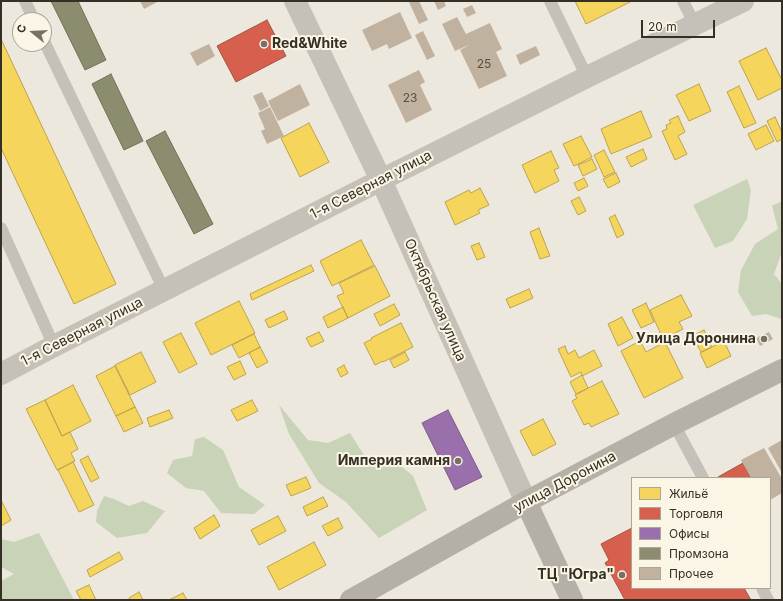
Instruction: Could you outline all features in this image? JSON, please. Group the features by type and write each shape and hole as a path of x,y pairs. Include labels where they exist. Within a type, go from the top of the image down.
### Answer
{"main road":[{"name":"улица Доронина","path":"350,600 526,502 674,424 782,370"},
{"name":"Октябрьская улица","path":"526,502 572,600"}],"street":[{"name":"Октябрьская улица","path":"295,1 381,180 526,502"},
{"name":"1-я Северная улица","path":"1,374 381,180 743,1"}],"lane":[{"path":"25,1 30,12"},
{"path":"550,1 587,77"},
{"path":"683,1 695,24"},
{"path":"50,52 164,290"},
{"path":"1,228 54,346"},
{"path":"674,424 702,477"},
{"path":"762,589 768,600"}],"green space":[{"path":"747,179 751,190 747,219 733,241 715,248 693,205"},
{"path":"782,201 782,252 774,274 782,284 782,319 766,314 752,316 738,292 741,270 755,244 778,229 772,206"},
{"path":"279,405 308,440 328,443 350,433 364,455 396,462 413,476 427,510 379,538 346,502 319,483 289,434"},
{"path":"204,437 223,450 239,487 265,505 254,514 221,513 204,491 186,488 167,473 173,460 192,456 195,439"},
{"path":"104,496 129,506 143,501 165,511 147,533 117,538 96,522 97,511"},
{"path":"39,533 74,600 1,600 1,581 14,574 1,568 1,539 14,542"}],"building: Жильё":[{"path":"575,1 632,1 586,24"},
{"path":"1,39 116,284 74,304 1,148"},
{"path":"766,48 782,80 782,88 758,100 739,61"},
{"path":"699,84 711,111 689,121 676,95"},
{"path":"739,86 756,123 744,128 727,92"},
{"path":"641,111 652,137 611,154 601,129"},
{"path":"678,116 685,132 678,136 687,154 675,160 662,131 667,129 666,125 671,123 669,120"},
{"path":"775,117 782,132 782,139 777,142 767,121"},
{"path":"309,123 329,162 300,177 281,138"},
{"path":"766,125 774,141 756,150 748,134"},
{"path":"581,136 592,157 574,166 563,144"},
{"path":"643,149 647,159 631,167 626,157"},
{"path":"604,150 615,172 604,177 594,155"},
{"path":"551,151 559,168 554,170 559,181 535,193 522,165"},
{"path":"592,159 597,169 583,176 578,165"},
{"path":"616,173 620,182 608,188 603,179"},
{"path":"584,178 588,186 578,191 574,183"},
{"path":"480,188 489,205 478,210 480,213 455,225 445,202 469,190 471,193"},
{"path":"579,197 586,211 578,215 571,201"},
{"path":"615,215 624,234 617,238 609,218"},
{"path":"539,228 550,256 540,259 530,232"},
{"path":"361,240 374,265 332,286 320,261"},
{"path":"479,243 485,257 477,260 471,246"},
{"path":"311,265 314,271 252,300 250,294"},
{"path":"375,266 390,296 348,318 337,296 344,293 339,283"},
{"path":"529,289 533,298 510,308 506,299"},
{"path":"681,295 692,316 679,322 683,329 663,339 650,310"},
{"path":"239,301 255,333 211,355 195,323"},
{"path":"646,303 654,322 641,328 632,310"},
{"path":"394,304 400,315 380,326 374,314"},
{"path":"343,307 348,318 328,328 323,317"},
{"path":"284,311 288,319 269,328 265,320"},
{"path":"622,317 633,338 618,346 608,324"},
{"path":"401,323 413,347 375,365 364,343"},
{"path":"704,330 712,347 701,352 692,336"},
{"path":"319,332 324,341 311,347 306,338"},
{"path":"181,333 197,364 179,373 163,342"},
{"path":"254,334 260,347 239,358 232,345"},
{"path":"640,341 646,352 665,342 683,378 644,398 621,351"},
{"path":"724,341 731,356 707,368 700,353"},
{"path":"565,346 568,354 575,350 579,358 594,350 602,366 582,376 581,372 571,377 558,349"},
{"path":"260,347 268,362 257,368 249,353"},
{"path":"141,352 156,382 130,395 115,365"},
{"path":"405,352 409,360 394,368 390,360"},
{"path":"240,361 246,374 234,380 227,367"},
{"path":"344,365 348,373 341,377 337,369"},
{"path":"115,366 135,407 116,416 96,376"},
{"path":"582,375 588,388 576,394 570,382"},
{"path":"602,381 619,414 591,427 589,423 584,425 572,401 577,398 575,395"},
{"path":"73,385 91,421 62,436 45,400"},
{"path":"45,400 62,436 70,432 78,449 71,453 75,461 57,470 26,409"},
{"path":"252,400 258,411 237,421 231,410"},
{"path":"135,407 143,423 124,432 116,416"},
{"path":"169,410 173,418 150,427 147,418"},
{"path":"543,419 556,444 533,456 520,431"},
{"path":"88,456 99,478 91,482 80,460"},
{"path":"73,462 94,505 79,512 58,470"},
{"path":"306,477 311,488 291,496 286,485"},
{"path":"323,497 328,506 307,516 303,507"},
{"path":"1,500 11,520 1,526"},
{"path":"214,515 220,526 200,539 194,528"},
{"path":"278,516 286,531 259,545 251,530"},
{"path":"338,518 343,528 328,536 322,526"},
{"path":"314,542 326,565 279,590 267,567"},
{"path":"119,552 123,559 90,577 87,570"},
{"path":"89,585 96,600 81,600 76,591"},
{"path":"139,592 143,600 130,600 129,598"},
{"path":"183,593 187,600 169,600"}],"building: Торговля":[{"path":"267,20 286,56 236,82 217,46"},
{"path":"743,463 750,477 718,477"},
{"name":"ТЦ \"Югра\"","path":"631,529 631,589 745,589 751,600 625,600 605,563 609,560 601,544"}],"building: Офисы":[{"path":"448,410 482,477 455,490 422,423"}],"building: Промзона":[{"path":"51,1 78,1 106,60 85,70"},
{"path":"111,74 143,141 124,150 92,84"},
{"path":"165,131 213,224 194,234 146,141"}],"building: Прочее":[{"path":"140,1 159,1 144,9"},
{"path":"419,1 428,20 419,24 409,2"},
{"path":"434,1 444,1 446,6 438,10"},
{"path":"472,5 476,13 467,17 463,9"},
{"path":"400,12 412,38 389,49 387,44 372,51 362,30"},
{"path":"457,17 466,34 490,23 502,49 496,52 507,76 479,89 460,50 471,44 455,51 442,24"},
{"path":"423,31 435,56 427,60 415,35"},
{"path":"209,44 215,56 197,66 190,53"},
{"path":"536,46 540,55 520,65 516,55"},
{"path":"419,70 425,82 420,85 432,110 406,123 388,85"},
{"path":"300,84 310,105 278,121 268,101"},
{"path":"262,92 269,106 260,111 253,96"},
{"path":"270,107 284,136 267,144 261,131 265,129 258,113"},
{"path":"769,332 773,339 760,346 756,338"},
{"path":"782,440 782,473 768,448"},
{"path":"764,448 782,479 782,493 771,499 771,477 750,477 741,460"}],"place":[{"name":"Red&White","path":"264,44"},
{"name":"Улица Доронина","path":"764,339"},
{"name":"Империя камня","path":"458,461"},
{"name":"ТЦ \"Югра\"","path":"622,575"}]}
